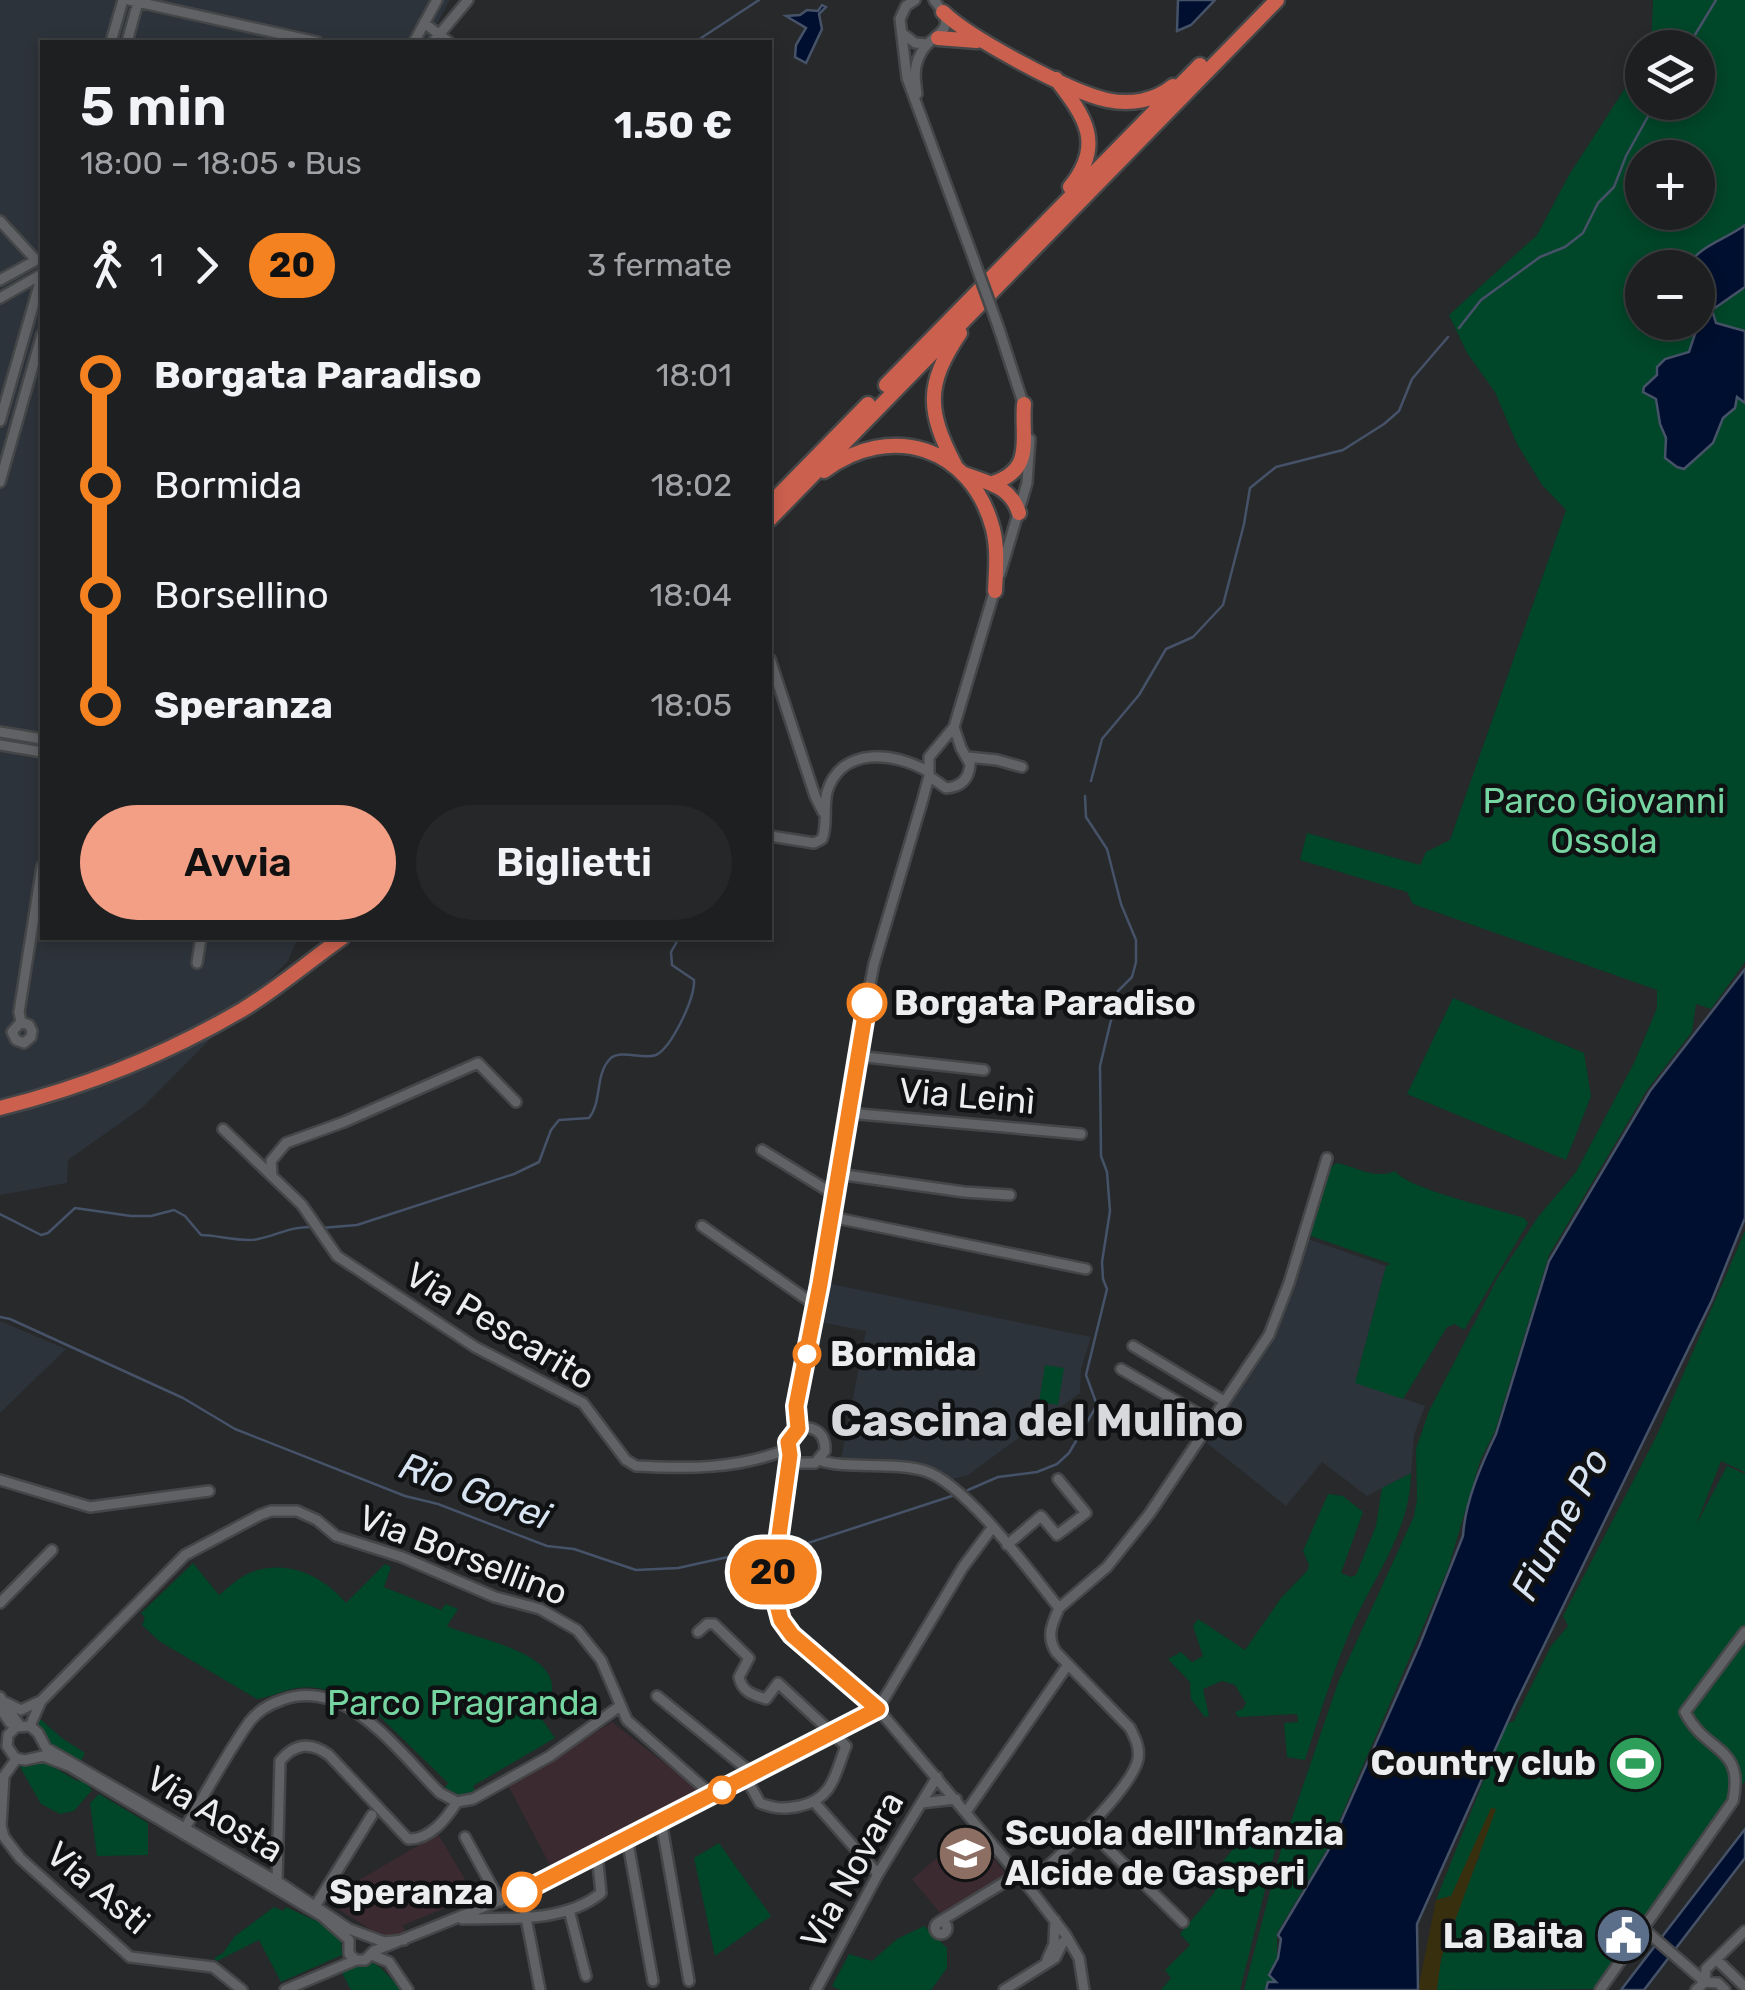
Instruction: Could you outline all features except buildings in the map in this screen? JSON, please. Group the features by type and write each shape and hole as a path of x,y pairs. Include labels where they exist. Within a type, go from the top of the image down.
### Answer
{"highway":[{"path":"772,502 1264,0"},
{"path":"772,516 1278,0"},
{"path":"935,4 986,43 1106,100 1137,102 1166,92 1205,60"},
{"path":"932,41 986,43"},
{"path":"1031,237 1080,175 1090,148 1084,116 1056,79"},
{"path":"975,310 936,376 932,396 938,433 982,501 993,530 994,590"},
{"path":"992,483 1010,475 1022,460 1024,404"},
{"path":"796,493 853,453 896,444 916,447 992,483 1010,496 1019,513"},
{"path":"0,1099 115,1062 184,1031 242,1000 325,940"},
{"path":"0,1108 48,1096 119,1070 191,1038 245,1008 339,940"}],"street":[{"path":"415,40 437,0"},
{"path":"424,23 436,39 468,0"},
{"path":"111,40 130,1"},
{"path":"127,40 130,1"},
{"path":"130,1 308,40"},
{"path":"913,1 902,12 907,78 1024,404 1030,465 954,727 927,764 922,802 874,964 799,1400 798,1431 785,1482 772,1586 781,1620 792,1635 878,1709 1055,1920 1080,1958 1084,1990"},
{"path":"918,106 914,71 944,25 935,4"},
{"path":"902,33 916,43 932,41"},
{"path":"0,221 38,258 0,280"},
{"path":"0,298 40,276"},
{"path":"0,421 40,282"},
{"path":"24,340 40,342"},
{"path":"0,482 40,345"},
{"path":"772,665 823,812"},
{"path":"954,727 970,771"},
{"path":"0,732 40,739"},
{"path":"0,745 40,752"},
{"path":"772,836 814,842 822,839 828,791 837,774 850,762 872,757 906,759 937,748 1022,767"},
{"path":"906,759 939,786"},
{"path":"922,802 939,786 958,786 970,771 997,760"},
{"path":"813,791 828,791"},
{"path":"22,1022 19,1012 40,879"},
{"path":"197,963 202,940"},
{"path":"857,1056 984,1070"},
{"path":"272,1176 271,1161 286,1143 478,1063 516,1102"},
{"name":"Via Leinì","path":"848,1113 1081,1134"},
{"name":"Via Pescarito","path":"223,1128 315,1223 337,1256 475,1347 584,1404 626,1460 636,1466 732,1466 792,1455 809,1464 822,1455 833,1465 876,1464 925,1472 959,1490 1058,1608"},
{"path":"762,1150 834,1195"},
{"path":"1027,1885 1126,1784 1137,1762 1137,1743 1130,1728 1067,1666 1050,1643 1058,1608 1107,1567 1150,1513 1269,1335 1289,1284 1327,1158"},
{"path":"838,1174 1010,1195"},
{"path":"831,1217 1086,1269"},
{"path":"702,1226 815,1305"},
{"path":"1133,1346 1224,1401"},
{"path":"1121,1369 1211,1422"},
{"path":"760,1460 798,1431 821,1433 822,1455"},
{"path":"1006,1544 1041,1516 1057,1535 1086,1513 1058,1479"},
{"path":"0,1480 75,1505 90,1506 209,1490"},
{"name":"Via Borsellino","path":"41,1701 184,1554 260,1515 271,1511 297,1512 317,1520 336,1536 402,1558 495,1597 540,1609 578,1630 601,1660 627,1720 712,1795"},
{"path":"285,1990 521,1892 878,1709 963,1567 992,1528"},
{"path":"0,1603 52,1550"},
{"path":"657,1696 750,1776 760,1803 778,1810 815,1803 827,1794 846,1746 835,1732 778,1683 766,1699 750,1694 740,1685 739,1677 749,1658 714,1624 707,1624 698,1632"},
{"path":"1733,1801 1738,1780 1733,1760 1694,1730 1686,1712 1745,1632"},
{"path":"966,1812 1067,1666"},
{"path":"185,1828 252,1719 270,1704 290,1697 312,1694 334,1699 360,1714 440,1793 457,1802 473,1799 550,1756 620,1706"},
{"path":"2,1703 22,1710 41,1701"},
{"path":"2,1703 21,1727 38,1733 42,1743 35,1756 25,1760 4,1748 6,1740 21,1727 41,1701"},
{"name":"Via Aosta","path":"42,1743 132,1800 360,1932"},
{"path":"278,1882 280,1760 292,1748 306,1745 329,1755 408,1839 416,1840 444,1822 457,1802"},
{"name":"Via Aosta","path":"35,1756 49,1757 68,1766 278,1882 333,1923 349,1940"},
{"name":"Via Asti","path":"16,1758 4,1776 1,1826 4,1837 20,1858 130,1957 213,1967 242,1990"},
{"name":"Via Novara","path":"816,1990 878,1874 937,1777"},
{"path":"1600,1990 1745,1787"},
{"path":"921,1802 956,1800"},
{"path":"815,1803 878,1874"},
{"path":"314,1908 372,1814"},
{"path":"661,1821 689,1981"},
{"path":"1086,1826 1183,1922"},
{"path":"464,1837 500,1900"},
{"path":"627,1838 654,1981"},
{"path":"454,1919 528,1917 587,1905 601,1893 597,1854"},
{"path":"939,1922 1018,1874"},
{"path":"521,1892 540,1990"},
{"path":"569,1910 586,1976"},
{"path":"1047,1960 1054,1944 1055,1920"},
{"path":"1645,1930 1704,1982 1718,1983 1726,1990"},
{"path":"1696,1990 1704,1982 1706,1969 1745,1930"},
{"path":"351,1960 349,1940 360,1932 384,1942 404,1940"},
{"path":"372,1938 373,1953"},
{"path":"1004,1990 1055,1958 1068,1939"},
{"path":"373,1953 389,1962 408,1990"},
{"path":"1717,1960 1745,1987"}],"shaded area":[{"path":"0,0 450,0 428,40 40,40 40,940 297,940 288,961 143,1107 68,1160 67,1183 0,1195"},
{"path":"1308,1239 1386,1266 1356,1382 1425,1406 1414,1435 1411,1473 1367,1496 1322,1462 1286,1506 1207,1443 1270,1337"},
{"path":"826,1283 1091,1337 1081,1369 1080,1393 968,1475 949,1480 937,1470 873,1458 841,1459 866,1331 820,1322"},
{"path":"0,1321 66,1349 0,1413"},
{"path":"612,1722 696,1791 691,1798 552,1869 509,1787"},
{"name":"Scuola dell'Infanzia Alcide de Gasperi","path":"970,1830 1008,1876 941,1914 912,1879"},
{"path":"438,1834 475,1896 403,1925 405,1933 389,1937 380,1936 325,1900"}],"green space":[{"name":"Parco Giovanni Ossola","path":"1653,0 1745,0 1745,962 1711,1009 1696,1004 1692,1032 1647,1090 1549,1255 1448,1569 1327,1849 1277,1933 1277,1958 1268,1974 1276,1982 1267,1982 1265,1990 1244,1990 1281,1850 1339,1680 1414,1516 1416,1449 1429,1411 1498,1277 1538,1217 1576,1172 1634,1063 1657,1008 1657,990 1413,904 1407,892 1300,860 1307,833 1420,865 1426,852 1450,840 1566,510 1542,485 1517,444 1495,392 1467,353 1449,315 1537,235 1569,175 1625,88 1625,120 1715,120 1715,30 1652,30"},
{"path":"1453,998 1584,1053 1591,1096 1566,1160 1407,1094"},
{"path":"1337,1163 1373,1173 1395,1171 1417,1185 1524,1218 1528,1223 1464,1330 1455,1324 1447,1327 1403,1399 1355,1383 1386,1266 1391,1264 1308,1235 1332,1166"},
{"path":"1745,1231 1745,1472 1721,1461 1696,1525 1727,1466 1745,1474 1745,1781 1595,1989 1437,1990 1452,1922 1480,1856 1472,1855 1451,1896 1436,1900 1506,1724 1514,1721 1551,1646 1568,1626 1563,1616 1657,1435"},
{"path":"1045,1365 1064,1368 1058,1405 1039,1402"},
{"path":"1411,1473 1399,1532 1354,1622 1305,1760 1287,1757 1284,1723 1298,1722 1297,1714 1238,1717 1235,1712 1246,1703 1235,1685 1222,1681 1203,1689 1209,1716 1205,1717 1191,1699 1190,1682 1168,1659 1181,1652 1192,1662 1203,1656 1193,1626 1198,1619 1245,1650 1281,1598 1307,1571 1309,1565 1303,1551 1328,1494 1343,1496 1363,1512 1341,1573 1356,1575 1376,1526 1382,1488"},
{"name":"Parco Pragranda","path":"193,1563 219,1595 248,1574 279,1568 316,1578 346,1603 385,1564 391,1567 384,1587 441,1610 446,1604 458,1609 447,1626 514,1649 544,1668 551,1681 551,1696 532,1705 555,1738 473,1786 475,1791 459,1795 445,1788 448,1783 368,1705 363,1709 337,1693 308,1687 257,1699 159,1641 142,1625 145,1618 141,1613"},
{"path":"38,1717 85,1753 80,1763 45,1740"},
{"path":"43,1761 79,1782 80,1776 92,1790 74,1811 60,1814 41,1804 20,1767"},
{"path":"99,1794 148,1823 148,1855 97,1856 90,1803"},
{"path":"1272,1842 1276,1846 1240,1990 1161,1990 1171,1978 1165,1970 1190,1945 1180,1934 1215,1892 1216,1870 1237,1844"},
{"path":"719,1843 771,1916 715,1956 694,1858"},
{"path":"274,1907 283,1911 286,1907 323,1924 341,1941 342,1955 281,1982 259,1940 217,1961 214,1958 223,1953 235,1936"},
{"path":"924,1926 947,1948 947,1968 931,1990 840,1990 832,1986 849,1954 872,1961 897,1939"},
{"path":"371,1962 402,1990 351,1990 341,1971 353,1964"}],"sand":[{"path":"1491,1808 1496,1809 1441,1959 1437,1990 1418,1990 1436,1900 1451,1896"}],"water":[{"path":"1178,0 1215,0 1191,25 1177,31"},
{"path":"822,5 826,7 819,14 822,29 806,63 795,57 796,45 806,28 786,16 818,11"},
{"path":"1745,225 1745,287 1715,308 1715,250 1705,249"},
{"path":"1715,320 1745,331 1745,403 1737,397 1735,408 1723,418 1713,443 1684,469 1665,458 1666,438 1656,399 1643,392 1665,359 1689,352 1693,340 1715,340"},
{"name":"Fiume Po","path":"1745,969 1745,1218 1712,1300 1515,1705 1417,1924 1418,1990 1266,1990 1268,1982 1276,1982 1269,1975 1278,1958 1278,1935 1328,1851 1420,1644 1463,1536 1470,1497 1496,1434 1549,1261 1650,1091"},
{"path":"1745,1829 1745,1858 1644,1990 1621,1990"}],"waterway":[{"path":"698,40 759,0"},
{"path":"1698,30 1716,0"},
{"path":"1459,328 1481,300 1540,257 1565,247 1583,233 1598,203 1614,187 1646,120"},
{"path":"1091,781 1102,739 1139,695 1166,649 1193,637 1223,605 1250,488 1276,467 1343,450 1384,424 1399,411 1412,379 1448,337"},
{"path":"968,1490 998,1477 1037,1472 1057,1464 1069,1453 1097,1405 1086,1375 1107,1289 1102,1262 1110,1211 1107,1172 1101,1156 1100,1066 1118,991 1132,977 1136,940 1121,904 1107,849 1086,817 1085,796"},
{"path":"321,1228 357,1225 514,1174 539,1162 559,1120 589,1118 609,1060 619,1055 656,1055 675,1033 691,999 694,980 672,965 671,952 678,940"},
{"path":"0,1214 41,1235 75,1208 131,1216 174,1210 185,1216 201,1235 238,1239 252,1240 313,1227"},
{"name":"Rio Gorei","path":"0,1317 183,1398 235,1429 405,1496 438,1504 547,1546 574,1549 636,1570 678,1568 737,1555 762,1558 955,1495"}],"bus line":[{"name":"20","path":"522,1892 878,1709 792,1635 781,1620 772,1586 790,1455 788,1442 798,1429 796,1406 867,1003"}],"place":[{"name":"Borgata Paradiso","path":"867,1003"},
{"name":"Bormida","path":"807,1354"},
{"name":"Country club","path":"1635,1763"},
{"name":"Scuola dell'Infanzia Alcide de Gasperi","path":"966,1853"},
{"name":"Speranza","path":"522,1892"},
{"name":"La Baita","path":"1623,1936"}],"district":[{"name":"Cascina del Mulino","path":"1037,1420"}]}
